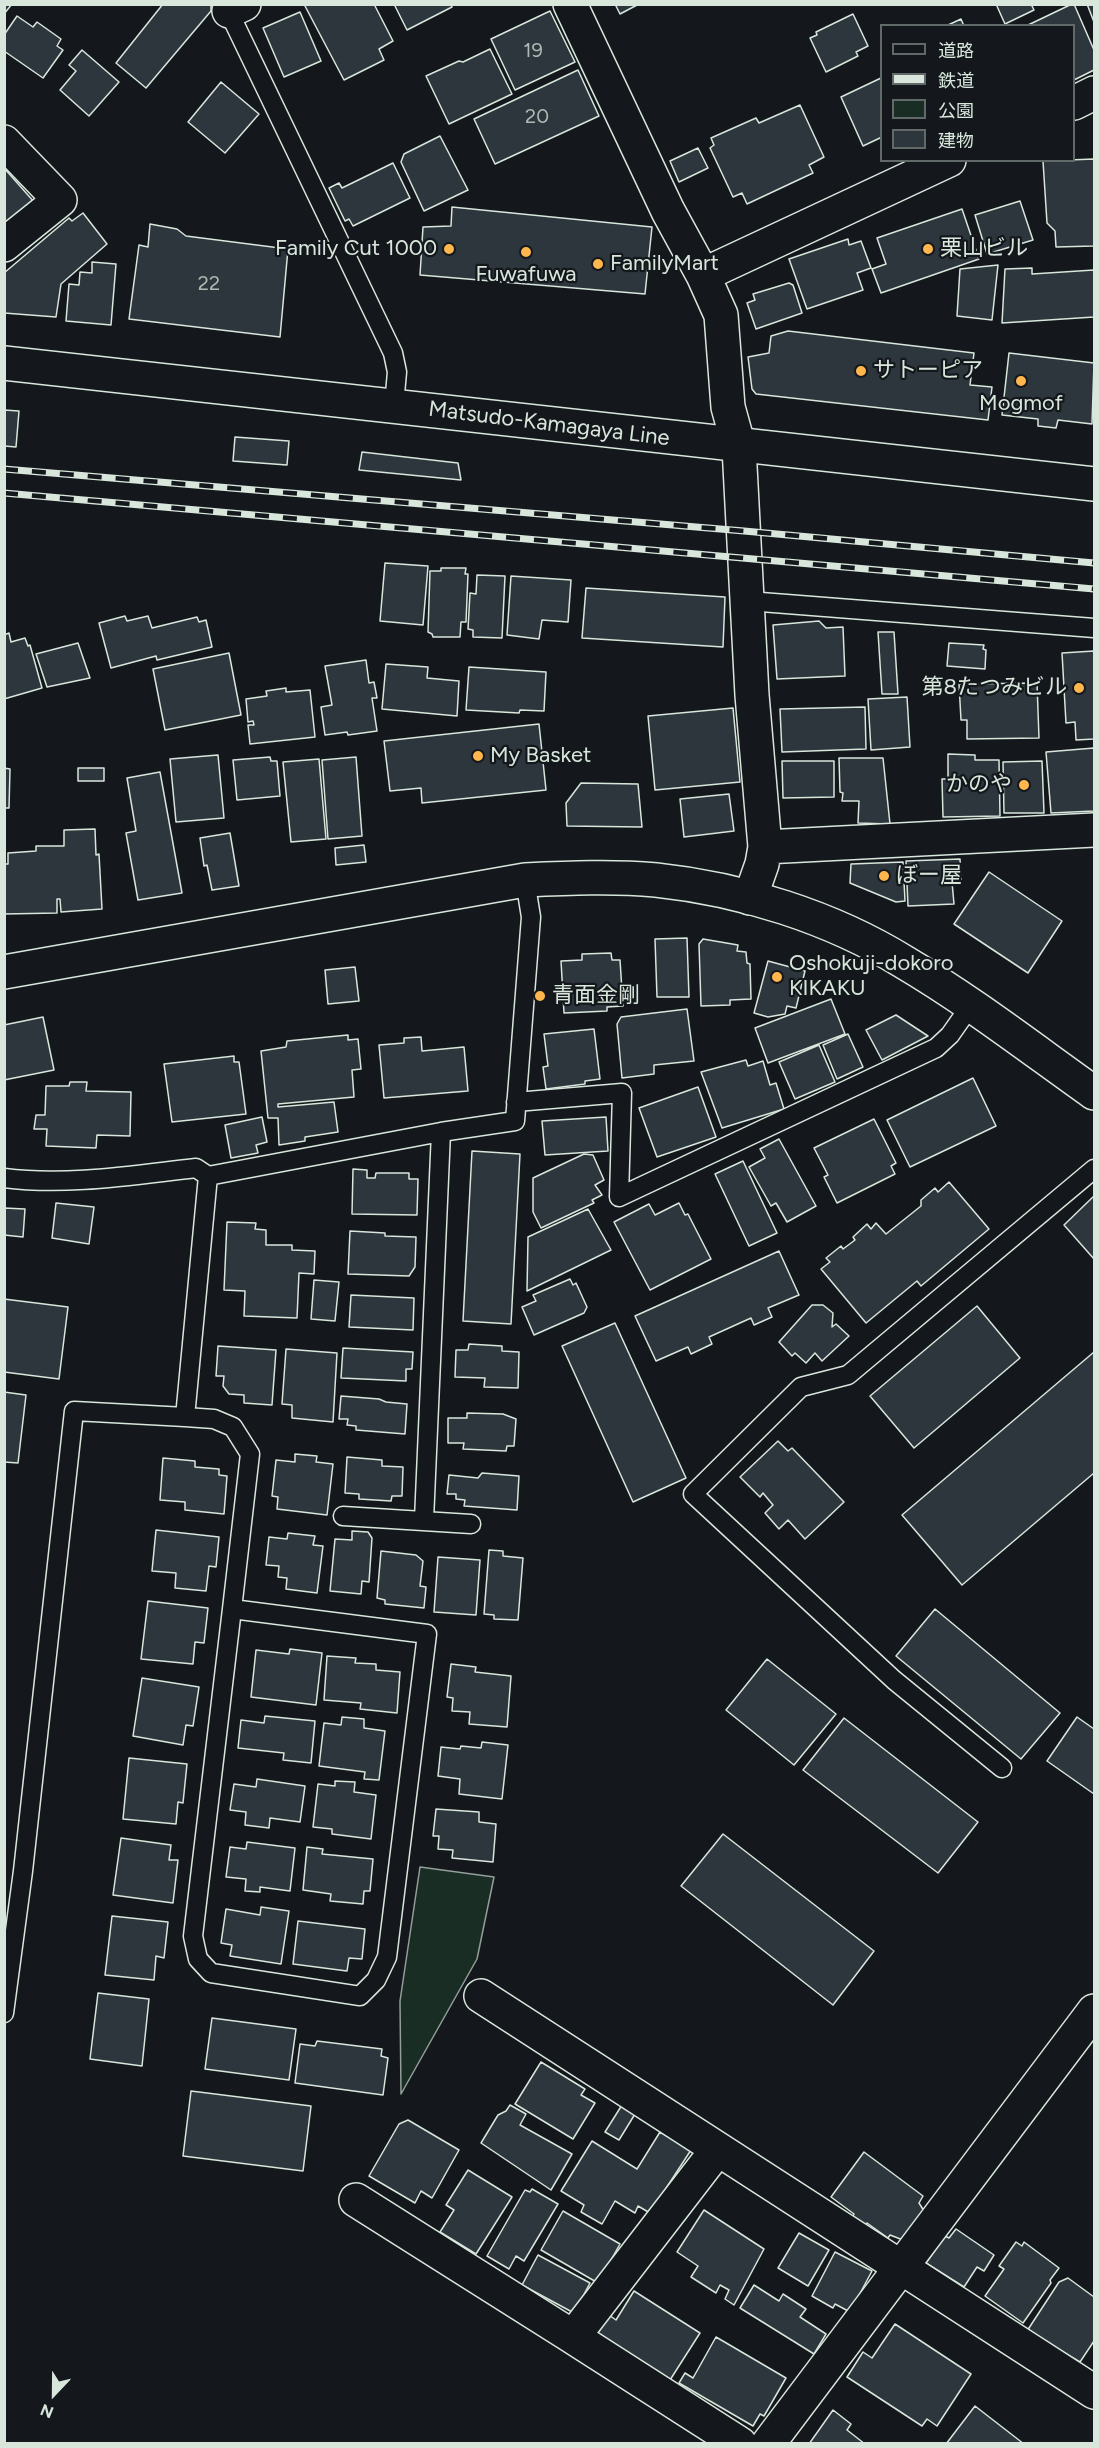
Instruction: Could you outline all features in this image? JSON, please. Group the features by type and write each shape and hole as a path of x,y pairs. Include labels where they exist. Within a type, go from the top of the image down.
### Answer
{"street":[{"path":"570,4 668,211 703,275 721,315 728,407 739,447 752,695 765,847 762,864 750,898"},
{"path":"1075,103 1095,93"},
{"path":"4,142 60,200 4,244"},
{"path":"703,275 945,162"},
{"name":"Matsudo-Kamagaya Line","path":"4,363 394,405 739,447 1095,484"},
{"path":"765,847 1095,830"},
{"path":"4,972 525,880 591,878 655,880 706,887 750,898 847,932 903,961 970,1005 1095,1094"},
{"path":"481,1996 1095,2392"},
{"path":"768,2444 1095,2011"},
{"path":"573,2337 717,2150"},
{"path":"356,2200 740,2444"}],"lane":[{"path":"233,7 393,353 397,372 394,405"},
{"path":"748,594 1095,628"},
{"path":"4,1178 32,1182 102,1179 196,1168 208,1176 441,1132 515,1121 531,917 525,880"},
{"path":"516,1102 622,1093 619,1197 936,1048 950,1035 970,1005"},
{"path":"424,1520 441,1132"},
{"path":"1002,1768 894,1680 693,1494 801,1387 848,1375 1095,1169"},
{"path":"185,1417 208,1176"},
{"path":"4,2013 23,1871 74,1411 214,1419 233,1427 250,1454 193,1936 198,1959 211,1973 360,1996 376,1980 387,1957 427,1634 232,1609"},
{"path":"343,1516 471,1524"}],"green space":[{"path":"420,1867 494,1877 477,1959 401,2094 400,2001"}],"building":[{"path":"4,4 12,4 4,14"},
{"path":"163,4 211,4 211,11 146,88 116,63"},
{"path":"307,4 374,4 393,41 379,49 384,60 344,80 305,6"},
{"path":"394,4 451,4 452,7 407,30"},
{"path":"615,4 639,4 620,14"},
{"path":"996,4 1031,4 1034,10 1005,24"},
{"path":"1074,4 1094,50 1094,70 1075,80 1075,24 1030,24"},
{"path":"1087,4 1094,4 1094,22"},
{"path":"550,11 575,62 515,90 491,39"},
{"path":"300,12 321,61 284,77 263,28"},
{"path":"853,14 868,46 856,52 858,56 826,72 810,38 817,35 816,32"},
{"path":"17,16 33,27 37,22 61,39 57,46 63,50 43,78 4,51 4,35"},
{"path":"961,19 963,24 950,24"},
{"path":"490,49 512,94 449,124 426,76"},
{"path":"82,50 119,82 89,116 60,90 76,71 69,65"},
{"path":"578,70 599,116 495,164 474,119"},
{"path":"880,78 880,138 863,146 841,97"},
{"path":"221,82 259,114 225,153 188,122"},
{"path":"800,105 824,157 809,165 813,173 747,204 742,193 733,197 710,148 714,145 711,138 756,118 759,123"},
{"path":"440,136 468,190 424,211 401,162 404,154"},
{"path":"698,148 708,168 679,182 670,161"},
{"path":"1094,159 1094,246 1056,247 1055,231 1047,223 1043,162 1075,162 1075,160"},
{"path":"393,163 410,198 353,226 349,219 345,221 329,188 339,183 342,188"},
{"path":"4,168 35,203 4,232"},
{"path":"1020,201 1033,240 987,254 975,215"},
{"path":"452,207 652,227 645,294 420,275 423,227 451,226"},
{"name":"栗山ビル","path":"962,209 979,259 881,293 872,269 886,264 877,238"},
{"path":"83,213 107,244 61,284 56,317 4,313 4,273 69,218 72,221"},
{"path":"150,224 177,229 186,236 288,249 280,337 129,319 139,245 148,247"},
{"path":"848,239 849,245 861,241 871,268 857,273 863,290 807,309 789,259"},
{"path":"92,262 116,264 111,325 66,321 69,284 79,285 80,272 92,273"},
{"path":"998,265 992,320 957,316 960,269"},
{"path":"1032,268 1032,274 1094,270 1094,317 1002,323 1005,269"},
{"path":"789,283 793,285 802,313 756,329 747,303 755,300 753,294"},
{"name":"サトーピア","path":"788,331 974,353 970,385 992,387 988,420 756,394 752,389 748,357 769,353 771,336"},
{"path":"1009,353 1094,363 1092,424 1058,420 1056,428 1038,426 1038,419 1002,415"},
{"path":"4,410 19,411 16,447 4,446"},
{"path":"235,437 289,441 287,465 233,461"},
{"path":"362,452 458,463 461,480 359,470"},
{"path":"385,563 428,566 423,625 380,621"},
{"path":"441,568 466,568 465,574 468,574 466,622 461,622 460,637 433,637 428,632 430,571 441,571"},
{"path":"477,575 505,576 502,638 473,637 473,630 468,629 470,593 476,594"},
{"path":"511,576 571,580 568,622 542,620 539,639 507,635"},
{"path":"586,588 725,597 723,647 582,638"},
{"path":"125,616 127,621 148,616 152,628 197,617 199,622 206,620 212,647 157,660 156,656 111,668 99,623"},
{"path":"819,621 826,628 843,627 845,676 777,679 773,625"},
{"path":"878,632 894,632 898,694 882,694"},
{"path":"9,633 11,642 25,638 28,646 30,645 42,688 4,699 4,635"},
{"path":"78,643 90,678 47,687 36,654"},
{"path":"949,643 984,645 985,669 947,666"},
{"name":"第8たつみビル","path":"1094,651 1094,739 1076,740 1075,722 1066,723 1062,653"},
{"path":"229,653 241,715 165,730 153,669"},
{"path":"366,660 369,683 374,682 377,698 372,698 377,731 325,735 321,707 332,705 325,666"},
{"path":"386,664 428,667 427,678 459,681 457,716 382,709"},
{"path":"469,667 546,672 544,711 520,710 519,713 466,710"},
{"path":"1037,683 1039,738 967,739 967,720 961,720 959,684"},
{"path":"286,688 286,692 310,690 315,737 250,744 248,725 254,725 253,721 248,722 246,699 267,696 266,691"},
{"path":"907,697 910,747 871,750 868,699"},
{"path":"865,707 866,749 782,752 780,709"},
{"path":"733,708 740,782 655,790 648,716"},
{"path":"539,724 546,790 422,803 421,788 390,791 384,741"},
{"path":"1094,748 1094,811 1051,813 1046,752"},
{"path":"948,754 975,755 975,760 999,760 1000,816 943,817 942,779 948,779"},
{"path":"218,755 224,818 176,822 170,759"},
{"path":"270,757 271,761 277,761 280,796 237,800 233,760"},
{"path":"356,757 362,836 328,839 322,760"},
{"path":"839,758 883,758 890,824 858,823 859,801 842,801"},
{"path":"319,759 326,839 291,842 283,762"},
{"path":"782,761 834,761 834,797 783,798"},
{"path":"1042,761 1044,813 1004,813 1003,762"},
{"path":"4,768 10,769 9,808 4,808"},
{"path":"78,768 104,768 104,781 78,781"},
{"path":"160,772 182,893 138,900 126,833 136,831 127,778"},
{"path":"581,783 638,784 642,827 567,826 566,803"},
{"path":"729,794 734,831 684,837 680,799"},
{"path":"95,829 96,855 99,854 102,909 61,912 60,899 57,899 57,913 4,914 4,864 8,864 8,853 36,851 36,846 64,846 64,830"},
{"path":"230,833 239,886 212,890 207,865 204,866 200,838"},
{"path":"364,845 366,862 336,865 335,848"},
{"path":"960,859 961,882 952,882 954,904 908,906 906,861"},
{"path":"903,862 905,901 896,902 850,883 851,864"},
{"path":"989,872 1062,921 1028,973 954,924"},
{"path":"687,938 689,997 657,997 655,939"},
{"path":"703,939 738,945 737,951 746,952 747,963 750,964 751,999 730,1000 730,1005 701,1006 699,944"},
{"path":"611,953 612,960 620,960 623,1006 607,1007 607,1011 564,1013 561,961 582,960 582,954"},
{"path":"768,961 805,971 796,1008 787,1006 785,1014 768,1017 754,1013"},
{"path":"355,967 359,1001 328,1004 325,970"},
{"path":"831,999 845,1034 768,1063 755,1028"},
{"path":"687,1009 694,1061 654,1065 654,1074 622,1078 617,1024 621,1017"},
{"path":"896,1015 928,1036 882,1060 866,1030"},
{"path":"43,1017 54,1070 4,1080 4,1025"},
{"path":"594,1029 600,1079 585,1081 585,1084 546,1089 543,1067 548,1066 544,1034"},
{"path":"848,1034 863,1067 837,1079 823,1045"},
{"path":"348,1035 348,1040 358,1039 361,1069 352,1070 354,1097 278,1104 278,1107 334,1102 338,1132 305,1137 305,1141 279,1145 278,1118 268,1118 261,1051 286,1047 287,1041"},
{"path":"421,1037 422,1051 464,1047 468,1091 384,1098 379,1045 404,1043 404,1038"},
{"path":"819,1045 835,1082 795,1099 779,1062"},
{"path":"234,1056 234,1062 239,1062 246,1114 172,1122 164,1064"},
{"path":"746,1060 748,1066 763,1061 770,1085 776,1083 784,1109 722,1128 701,1072"},
{"path":"973,1078 996,1126 910,1167 887,1120"},
{"path":"70,1082 87,1082 86,1091 131,1092 130,1136 97,1135 96,1148 46,1146 47,1129 34,1129 36,1115 45,1115 46,1086 69,1086"},
{"path":"698,1087 716,1137 657,1157 639,1108"},
{"path":"262,1117 267,1142 256,1145 258,1153 231,1158 225,1125"},
{"path":"606,1117 608,1151 545,1155 542,1121"},
{"path":"874,1119 896,1163 891,1166 895,1174 837,1203 824,1177 828,1175 814,1148"},
{"path":"779,1139 816,1206 787,1222 776,1203 771,1206 749,1167 765,1158 760,1149"},
{"path":"472,1151 520,1154 511,1324 463,1321"},
{"path":"584,1154 593,1155 604,1180 595,1185 602,1195 592,1200 594,1203 541,1228 533,1212 533,1178"},
{"path":"743,1161 777,1233 749,1246 715,1174"},
{"path":"353,1169 367,1170 367,1178 375,1178 376,1173 409,1173 409,1179 418,1179 417,1215 352,1214"},
{"path":"949,1182 989,1229 921,1286 917,1281 866,1323 821,1269 830,1262 826,1258 841,1246 843,1249 855,1240 853,1237 867,1224 871,1229 876,1223 886,1234 921,1206 921,1200 935,1188 938,1192"},
{"path":"1094,1196 1094,1259 1064,1225"},
{"path":"56,1203 94,1207 89,1244 52,1238"},
{"path":"679,1203 685,1215 688,1214 711,1259 650,1290 614,1222 649,1204 655,1215"},
{"path":"4,1208 25,1209 23,1237 4,1235"},
{"path":"588,1209 611,1250 527,1291 528,1237"},
{"path":"227,1222 256,1223 255,1229 266,1230 266,1245 292,1245 292,1250 315,1251 314,1274 299,1273 297,1318 244,1316 245,1291 224,1290"},
{"path":"350,1231 385,1233 385,1236 416,1237 415,1267 409,1276 348,1274"},
{"path":"779,1251 799,1295 768,1308 772,1317 754,1325 751,1318 709,1337 712,1344 691,1354 688,1347 656,1361 635,1316"},
{"path":"570,1279 573,1285 576,1283 587,1307 584,1313 534,1335 522,1307 536,1301 533,1295"},
{"path":"314,1280 339,1282 335,1321 311,1319"},
{"path":"351,1295 414,1298 413,1330 349,1327"},
{"path":"4,1299 68,1307 59,1379 4,1372"},
{"path":"812,1305 823,1305 833,1313 832,1327 836,1324 849,1336 822,1361 815,1353 806,1363 795,1353 792,1356 779,1342"},
{"path":"977,1306 1020,1358 914,1448 870,1396"},
{"path":"615,1323 686,1478 633,1502 562,1346"},
{"path":"469,1344 502,1346 502,1351 519,1352 518,1388 484,1387 485,1378 455,1377 456,1350 468,1350"},
{"path":"218,1346 276,1350 272,1405 244,1403 244,1395 229,1394 223,1386 224,1376 216,1376"},
{"path":"343,1348 413,1352 412,1369 406,1369 406,1381 341,1378"},
{"path":"286,1349 337,1353 333,1422 292,1418 292,1405 282,1404"},
{"path":"1094,1352 1094,1473 962,1585 902,1515"},
{"path":"4,1392 26,1395 18,1463 4,1462"},
{"path":"341,1396 407,1404 405,1434 356,1430 356,1426 347,1425 348,1419 339,1419"},
{"path":"467,1413 503,1414 516,1419 514,1446 507,1446 506,1451 463,1449 464,1443 448,1443 448,1418 467,1418"},
{"path":"778,1441 788,1451 792,1448 844,1502 805,1539 788,1520 779,1529 765,1513 773,1505 763,1493 760,1497 740,1477"},
{"path":"295,1454 317,1456 316,1462 333,1464 327,1515 277,1509 278,1497 272,1496 276,1460 295,1462"},
{"path":"347,1457 382,1460 382,1466 403,1467 402,1496 392,1496 391,1501 359,1499 359,1494 345,1493"},
{"path":"163,1458 195,1461 195,1467 219,1469 219,1475 227,1476 224,1514 185,1510 185,1502 160,1500"},
{"path":"482,1473 519,1476 517,1510 464,1506 465,1500 456,1499 456,1494 447,1494 449,1475 478,1478"},
{"path":"156,1530 219,1537 216,1567 209,1566 206,1591 175,1588 176,1573 152,1571"},
{"path":"352,1531 368,1532 372,1538 369,1582 362,1581 361,1594 330,1591 335,1539 352,1540"},
{"path":"288,1533 315,1536 313,1545 323,1546 317,1593 286,1589 287,1578 278,1577 279,1566 266,1565 269,1537 287,1539"},
{"path":"489,1550 503,1551 503,1556 523,1558 518,1620 494,1619 494,1615 484,1614"},
{"path":"381,1551 416,1555 423,1561 420,1586 426,1587 424,1608 385,1604 385,1600 377,1598"},
{"path":"438,1557 480,1560 476,1615 434,1612"},
{"path":"148,1601 208,1608 204,1643 195,1642 193,1664 141,1659"},
{"path":"935,1609 1060,1713 1021,1759 896,1656"},
{"path":"290,1649 322,1653 316,1705 251,1697 256,1650 289,1654"},
{"path":"327,1656 356,1658 355,1663 376,1664 376,1670 400,1672 397,1713 360,1709 361,1703 324,1700"},
{"path":"767,1659 836,1714 794,1765 726,1710"},
{"path":"451,1664 476,1667 475,1672 511,1676 507,1727 469,1724 470,1712 452,1711 453,1698 447,1697"},
{"path":"142,1678 199,1687 193,1726 186,1725 183,1745 133,1736"},
{"path":"265,1716 315,1721 311,1763 283,1760 284,1753 238,1748 241,1720 264,1723"},
{"path":"342,1717 364,1719 364,1728 385,1731 379,1780 364,1779 365,1772 319,1766 324,1723 341,1725"},
{"path":"1077,1717 1094,1729 1094,1794 1047,1761"},
{"path":"844,1718 978,1822 938,1873 803,1770"},
{"path":"482,1742 508,1745 502,1799 459,1794 460,1779 438,1776 441,1747 481,1748"},
{"path":"129,1758 187,1764 183,1803 178,1802 176,1824 123,1819"},
{"path":"257,1779 305,1786 300,1822 270,1818 269,1828 245,1825 246,1812 230,1810 234,1784 256,1787"},
{"path":"335,1781 355,1782 354,1792 376,1795 371,1839 332,1834 332,1829 313,1827 318,1784 335,1786"},
{"path":"436,1809 479,1812 479,1822 496,1824 493,1862 452,1858 453,1850 438,1849 439,1836 433,1836"},
{"path":"723,1834 874,1951 833,2005 681,1886"},
{"path":"121,1838 171,1845 169,1860 178,1860 173,1903 113,1895"},
{"path":"247,1842 295,1848 290,1891 260,1887 260,1892 245,1891 246,1879 226,1877 230,1847 246,1849"},
{"path":"307,1847 323,1849 322,1854 373,1859 370,1891 364,1891 363,1904 330,1901 331,1894 303,1890"},
{"path":"261,1907 289,1911 281,1964 230,1956 232,1945 221,1943 226,1909 260,1915"},
{"path":"112,1916 168,1922 164,1958 156,1956 154,1980 105,1975"},
{"path":"298,1921 365,1929 362,1959 349,1958 347,1971 293,1964"},
{"path":"98,1993 149,1999 142,2066 90,2059"},
{"path":"212,2018 296,2029 289,2080 205,2069"},
{"path":"317,2041 382,2049 381,2056 388,2058 383,2095 295,2083 300,2044 315,2046"},
{"path":"541,2062 585,2089 581,2095 595,2103 573,2139 515,2104"},
{"path":"191,2091 311,2106 303,2171 183,2156"},
{"path":"510,2105 526,2114 520,2125 572,2154 551,2190 481,2143 498,2115 506,2111"},
{"path":"622,2105 635,2114 619,2140 605,2132"},
{"path":"408,2120 459,2150 432,2198 421,2191 415,2203 369,2176 399,2124"},
{"path":"660,2132 691,2150 650,2213 638,2206 635,2213 615,2201 602,2224 581,2212 584,2205 561,2191 592,2141 637,2169"},
{"path":"864,2152 923,2196 919,2203 924,2211 903,2240 890,2235 888,2238 867,2223 864,2226 852,2218 854,2214 831,2197"},
{"path":"468,2170 512,2197 476,2254 440,2232 454,2210 446,2205"},
{"path":"532,2189 558,2204 524,2261 516,2256 509,2269 487,2256 525,2190 530,2192"},
{"path":"704,2210 764,2249 734,2305 725,2299 729,2290 720,2285 716,2293 691,2277 698,2266 677,2252"},
{"path":"563,2211 620,2244 598,2283 541,2250"},
{"path":"956,2229 994,2255 984,2271 977,2267 964,2287 926,2263 945,2236 949,2238"},
{"path":"799,2233 829,2250 808,2286 778,2268"},
{"path":"1016,2242 1022,2246 1024,2242 1059,2268 1023,2323 985,2296 1004,2269 999,2266"},
{"path":"835,2252 872,2271 850,2312 835,2304 833,2308 812,2296"},
{"path":"538,2255 590,2283 574,2313 522,2285"},
{"path":"1068,2278 1094,2297 1094,2341 1080,2362 1027,2331 1059,2282"},
{"path":"754,2285 779,2301 783,2294 806,2309 800,2317 826,2334 814,2354 740,2308"},
{"path":"634,2291 700,2333 670,2380 597,2334 609,2315 616,2320"},
{"path":"895,2324 971,2374 937,2426 927,2419 922,2426 847,2377 863,2352 872,2358"},
{"path":"716,2337 786,2378 764,2416 760,2414 753,2426 679,2383 685,2373 693,2378"},
{"path":"975,2406 1024,2444 946,2444"},
{"path":"833,2410 851,2424 847,2430 865,2444 809,2444"}],"railway":[{"path":"4,469 744,531 1094,563"},
{"path":"4,493 1094,589"}],"place":[{"name":"Family Cut 1000","path":"449,249"},
{"name":"栗山ビル","path":"928,249"},
{"name":"Fuwafuwa","path":"526,252"},
{"name":"FamilyMart","path":"598,264"},
{"name":"サトーピア","path":"861,371"},
{"name":"Mogmof","path":"1021,381"},
{"name":"第8たつみビル","path":"1079,688"},
{"name":"My Basket","path":"478,756"},
{"name":"かのや","path":"1024,785"},
{"name":"ぼー屋","path":"884,876"},
{"name":"Oshokuji-dokoro KIKAKU","path":"777,977"},
{"name":"青面金剛","path":"540,996"}]}
